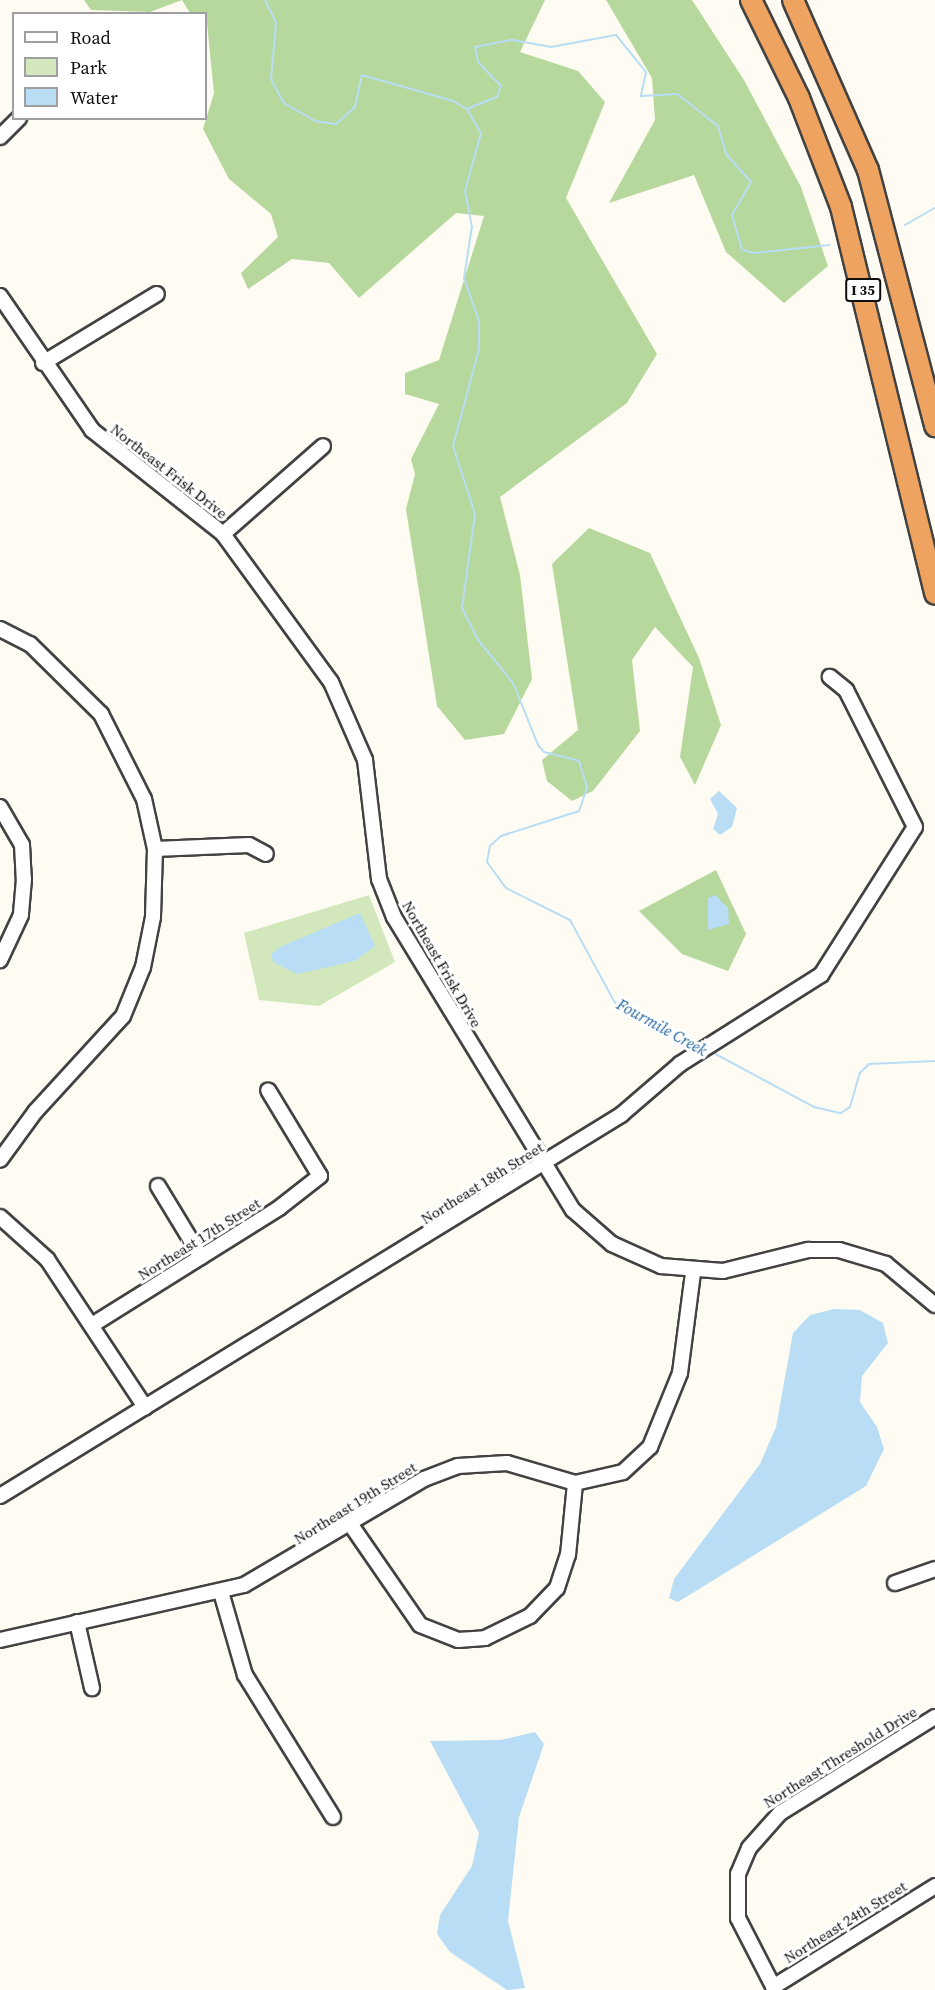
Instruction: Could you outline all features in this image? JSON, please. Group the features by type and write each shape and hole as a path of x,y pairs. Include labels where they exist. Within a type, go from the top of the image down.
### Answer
{"highway":[{"name":"I 35","path":"751,0 799,98 841,207 935,594"},
{"name":"I 35","path":"793,0 868,170 935,426"}],"street":[{"path":"0,136 17,120"},
{"path":"43,363 157,294"},
{"name":"Northeast Frisk Drive","path":"0,296 43,363 92,430 223,534 259,578 349,714 364,760 374,849 386,898 542,1165 573,1210 605,1239 644,1260 693,1273 745,1268 808,1250 839,1250 894,1268 935,1305"},
{"path":"223,534 323,446"},
{"path":"0,629 30,644 101,714 144,799 155,849 153,917 143,967 123,1016 34,1112 0,1160"},
{"name":"Northeast 18th Street","path":"0,1496 621,1115 680,1064 821,975 915,827 846,690 830,677"},
{"path":"0,807 22,845 24,879 21,915 0,960"},
{"path":"155,849 249,845 266,854"},
{"name":"Northeast 17th Street","path":"92,1325 201,1257 320,1176 268,1090"},
{"path":"158,1186 201,1257"},
{"path":"0,1217 47,1259 145,1407"},
{"path":"351,1525 420,1625 458,1640 485,1638 530,1616 557,1588 568,1556 575,1483 623,1472 650,1447 680,1373 693,1273"},
{"name":"Northeast 19th Street","path":"0,1640 221,1592 266,1576 424,1479 474,1463 525,1466 575,1483"},
{"path":"895,1583 935,1569"},
{"path":"221,1592 245,1675 333,1817"},
{"path":"77,1622 92,1688"},
{"name":"Northeast Threshold Drive","path":"774,1988 745,1939 737,1912 738,1874 751,1843 780,1813 935,1717"},
{"name":"Northeast 24th Street","path":"774,1988 935,1886"}],"green space":[{"path":"84,0 182,0 150,12 91,10"},
{"path":"182,0 545,0 520,52 578,71 605,102 566,198 657,354 627,403 500,497 520,575 532,679 504,734 465,740 437,706 406,509 415,474 411,459 439,404 405,394 405,373 439,360 484,216 456,213 359,298 329,263 292,259 248,289 241,273 278,237 271,214 229,179 203,129 214,93 207,12 189,12"},
{"path":"606,0 692,0 744,80 801,187 828,266 784,303 726,252 694,175 609,203 655,120 652,78"},
{"path":"589,528 650,553 699,658 721,725 695,785 680,757 693,667 655,627 632,660 640,731 593,791 572,801 547,781 542,760 578,730 552,564"},
{"path":"716,870 746,934 728,971 682,954 639,911"},
{"path":"369,895 395,962 319,1006 259,1000 244,933"}],"water":[{"path":"719,791 737,808 732,827 720,835 713,829 718,814 710,799"},
{"path":"715,895 728,908 729,924 708,930 708,898"},
{"path":"360,913 375,946 355,961 297,974 273,962 271,954 280,947"},
{"path":"834,1309 860,1310 883,1323 888,1343 862,1376 860,1402 877,1427 884,1449 866,1486 678,1602 669,1598 674,1579 760,1464 776,1427 793,1333 810,1315"},
{"path":"535,1732 544,1744 519,1817 508,1921 525,1988 507,1990 450,1952 437,1934 440,1915 472,1866 479,1833 430,1741 500,1740"}],"waterway":[{"name":"Fourmile Creek","path":"265,0 276,23 271,79 284,103 315,121 336,124 355,107 362,75 453,101 467,109 481,133 465,191 472,226 464,278 479,321 479,349 453,446 475,514 462,608 479,641 513,683 538,745 544,752 579,761 587,788 579,811 501,836 490,846 487,862 506,888 570,920 615,1003 699,1046"},
{"path":"467,109 497,97 501,86 478,62 475,47 512,40 551,47 616,35 646,72 641,96 677,94 718,126 726,154 751,182 732,215 742,250 755,253 830,245"},
{"path":"905,225 935,208"},
{"name":"Fourmile Creek","path":"710,1051 814,1107 841,1113 850,1107 860,1073 869,1064 935,1061"}]}
